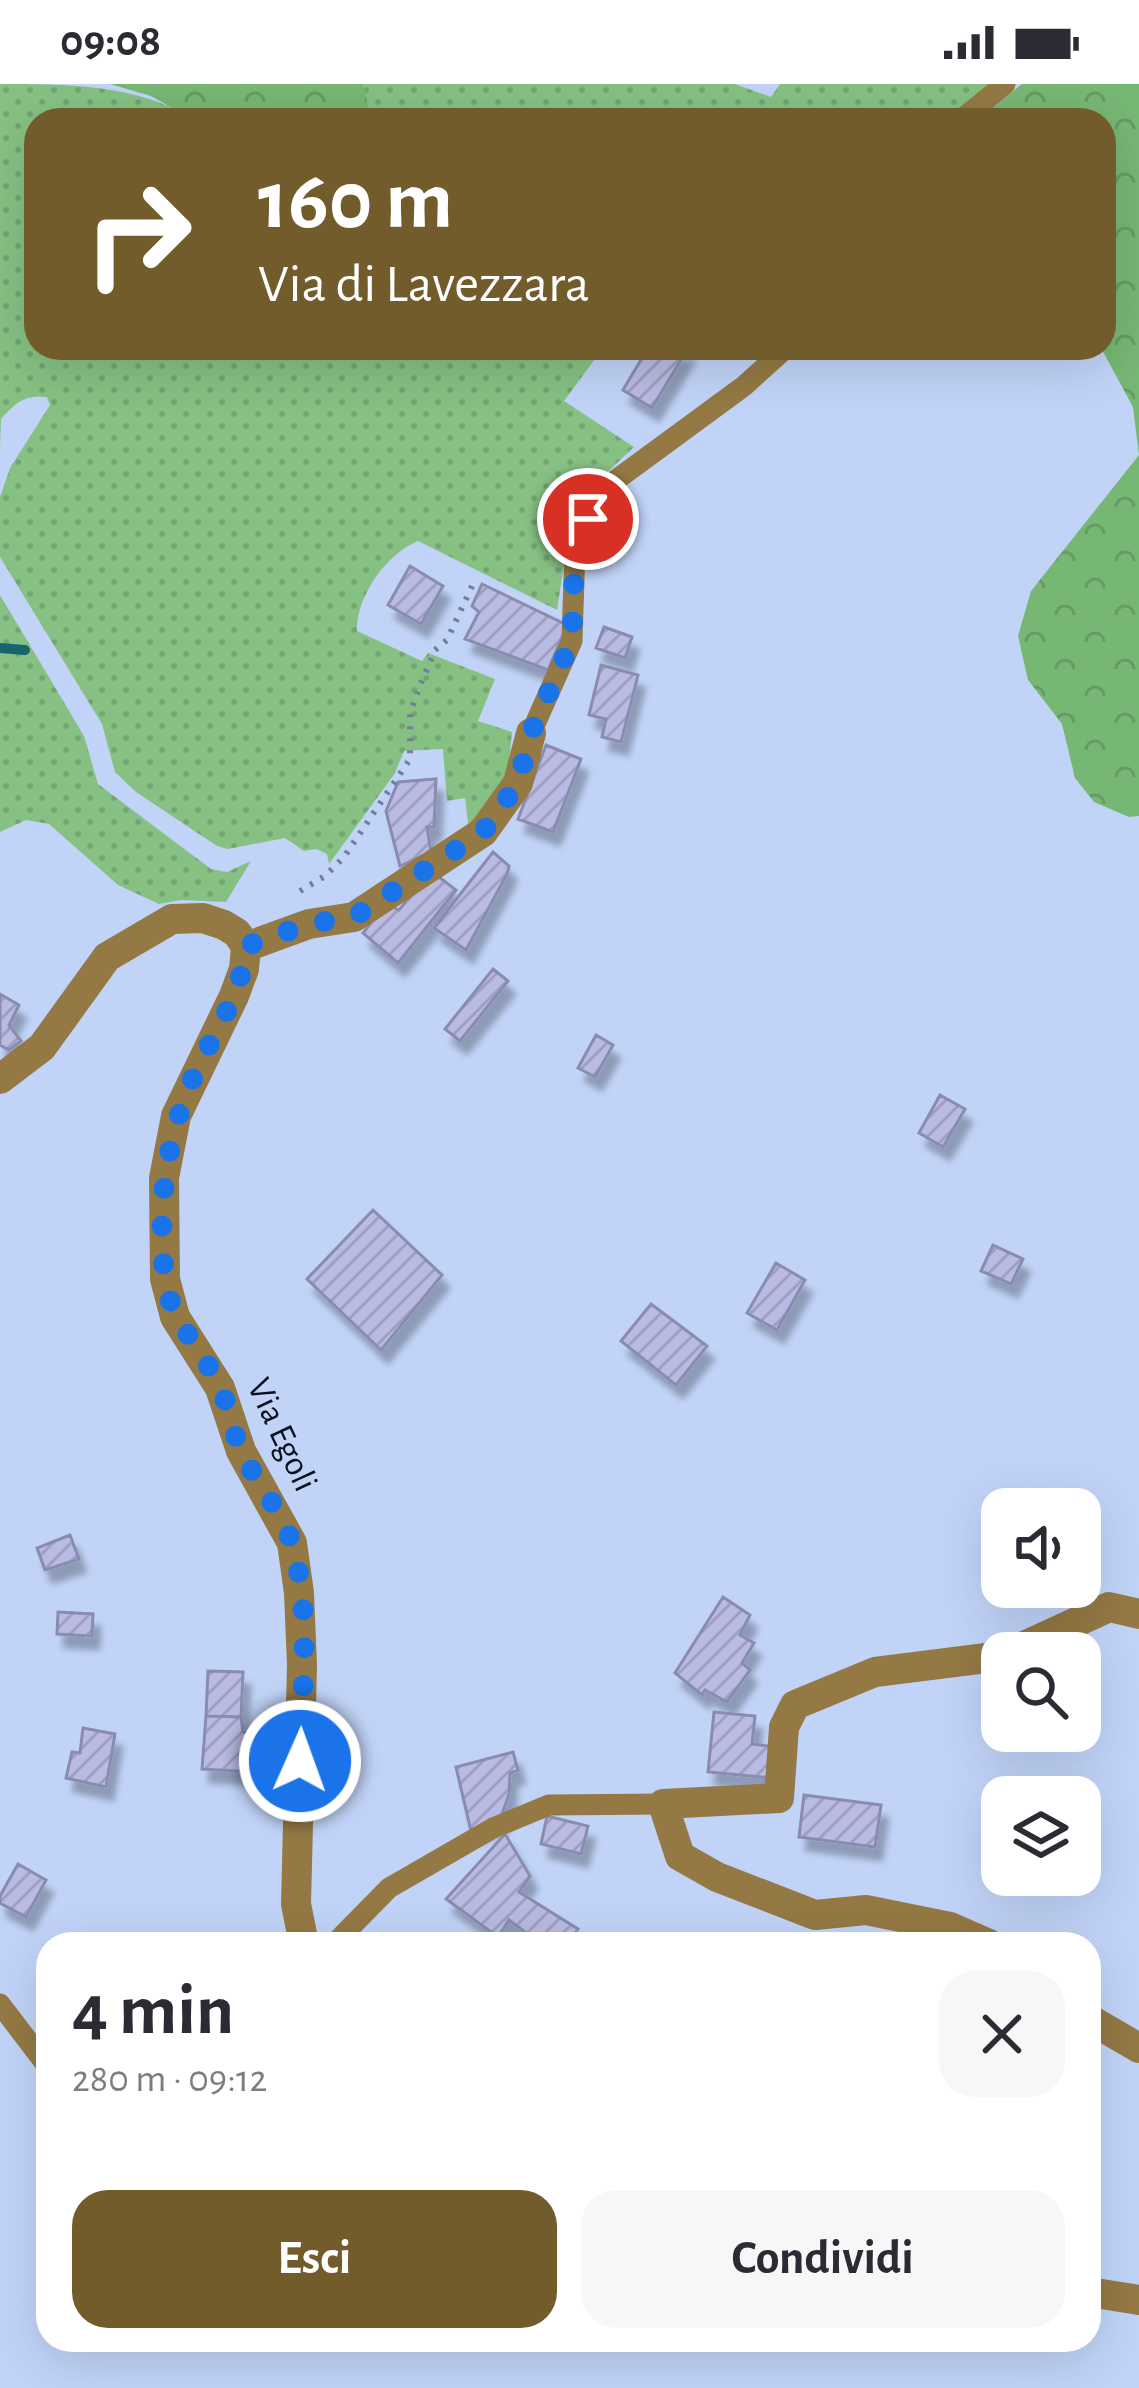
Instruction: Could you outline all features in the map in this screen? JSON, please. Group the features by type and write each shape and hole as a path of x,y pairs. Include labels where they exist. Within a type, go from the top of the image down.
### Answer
{"street":[{"path":"976,108 1005,84"},
{"path":"0,1079 42,1047 107,957 172,920 203,918 224,925 246,946 308,924 354,917 483,832 518,783 531,733 572,640 575,548 601,491 773,360"},
{"name":"Via Egoli","path":"246,946 234,996 176,1116 164,1178 165,1279 175,1317 220,1388 241,1451 292,1543 302,1665 296,1904 302,1932"},
{"path":"1055,1632 1109,1607 1139,1615"},
{"path":"346,1932 389,1888 493,1828 550,1805 779,1798 784,1727 796,1705 875,1672 981,1658"},
{"path":"663,1804 680,1856 717,1877 815,1915 866,1910 961,1932"},
{"path":"0,2004 36,2051"},
{"path":"1101,2026 1139,2048"},
{"path":"1101,2294 1139,2300"}],"path":[{"path":"285,900 344,857 410,759 410,715 418,688 473,584"}],"green space":[{"path":"0,84 76,86 126,93 172,108 24,108 24,360 594,360 564,401 634,447 584,494 569,530 557,610 418,541 395,556 375,578 362,604 357,631 422,661 428,653 495,679 478,721 512,732 508,774 469,831 465,798 447,801 443,749 404,751 395,773 329,864 327,854 304,851 285,838 228,849 217,846 136,792 115,772 102,724 0,557 0,497 10,468 50,405 47,397 26,398 1,419 0,447"},
{"path":"110,84 363,84 369,108 172,108 151,96"},
{"path":"363,84 735,84 771,97 780,84 995,84 966,108 368,108"},
{"path":"1022,84 1139,84 1139,455 1133,407 1108,360 1116,360 1116,108 993,108"},
{"path":"1139,455 1139,816 1129,817 1094,802 1075,778 1062,724 1028,680 1018,636 1031,591"},
{"path":"0,595 84,736 98,784 211,869 227,872 251,861 226,902 159,904 118,885 49,824 26,820 0,832"}],"building":[{"path":"641,360 681,360 652,408 623,390"},
{"path":"410,566 443,586 421,624 388,605"},
{"path":"482,584 567,625 548,670 465,639 479,612 472,606"},
{"path":"604,627 632,637 625,658 596,648"},
{"path":"601,665 638,675 621,742 602,737 606,719 589,715"},
{"path":"546,745 581,759 553,832 518,819"},
{"path":"436,779 434,827 427,827 431,852 400,866 386,811 398,782"},
{"path":"493,852 509,866 507,874 466,950 434,928"},
{"path":"431,871 456,890 398,963 363,933 386,904 399,910"},
{"path":"493,969 508,981 460,1041 445,1029"},
{"path":"0,994 19,1005 9,1025 21,1041 9,1050 0,1045"},
{"path":"596,1035 613,1045 595,1077 578,1068"},
{"path":"940,1095 965,1109 943,1147 919,1133"},
{"path":"373,1210 442,1275 381,1350 307,1279"},
{"path":"993,1245 1023,1259 1011,1284 981,1271"},
{"path":"776,1263 805,1280 777,1330 747,1313"},
{"path":"651,1304 707,1346 676,1385 621,1341"},
{"path":"70,1535 79,1559 45,1570 37,1548"},
{"path":"723,1597 750,1615 740,1635 754,1643 742,1663 750,1670 727,1702 705,1690 702,1695 675,1673"},
{"path":"58,1612 93,1614 92,1636 57,1634"},
{"path":"208,1671 243,1672 241,1717 206,1716"},
{"path":"714,1712 755,1716 752,1744 776,1747 773,1778 708,1772"},
{"path":"206,1716 241,1717 243,1732 255,1733 252,1772 202,1769"},
{"path":"83,1728 115,1734 106,1787 66,1778 72,1752 80,1753"},
{"path":"513,1752 518,1770 510,1773 500,1820 471,1831 456,1767"},
{"path":"804,1795 881,1805 875,1847 799,1837"},
{"path":"547,1816 588,1826 581,1854 541,1844"},
{"path":"505,1834 530,1876 519,1892 578,1929 525,1932 509,1920 501,1932 491,1932 446,1899"},
{"path":"18,1864 46,1880 26,1917 0,1903"}],"waterway":[{"path":"0,648 25,650"}],"route":[{"path":"300,1761 302,1665 292,1543 241,1451 220,1388 175,1317 165,1279 164,1178 176,1116 234,996 246,946 308,924 354,917 483,832 518,783 531,733 572,640 575,548 588,519"}]}
